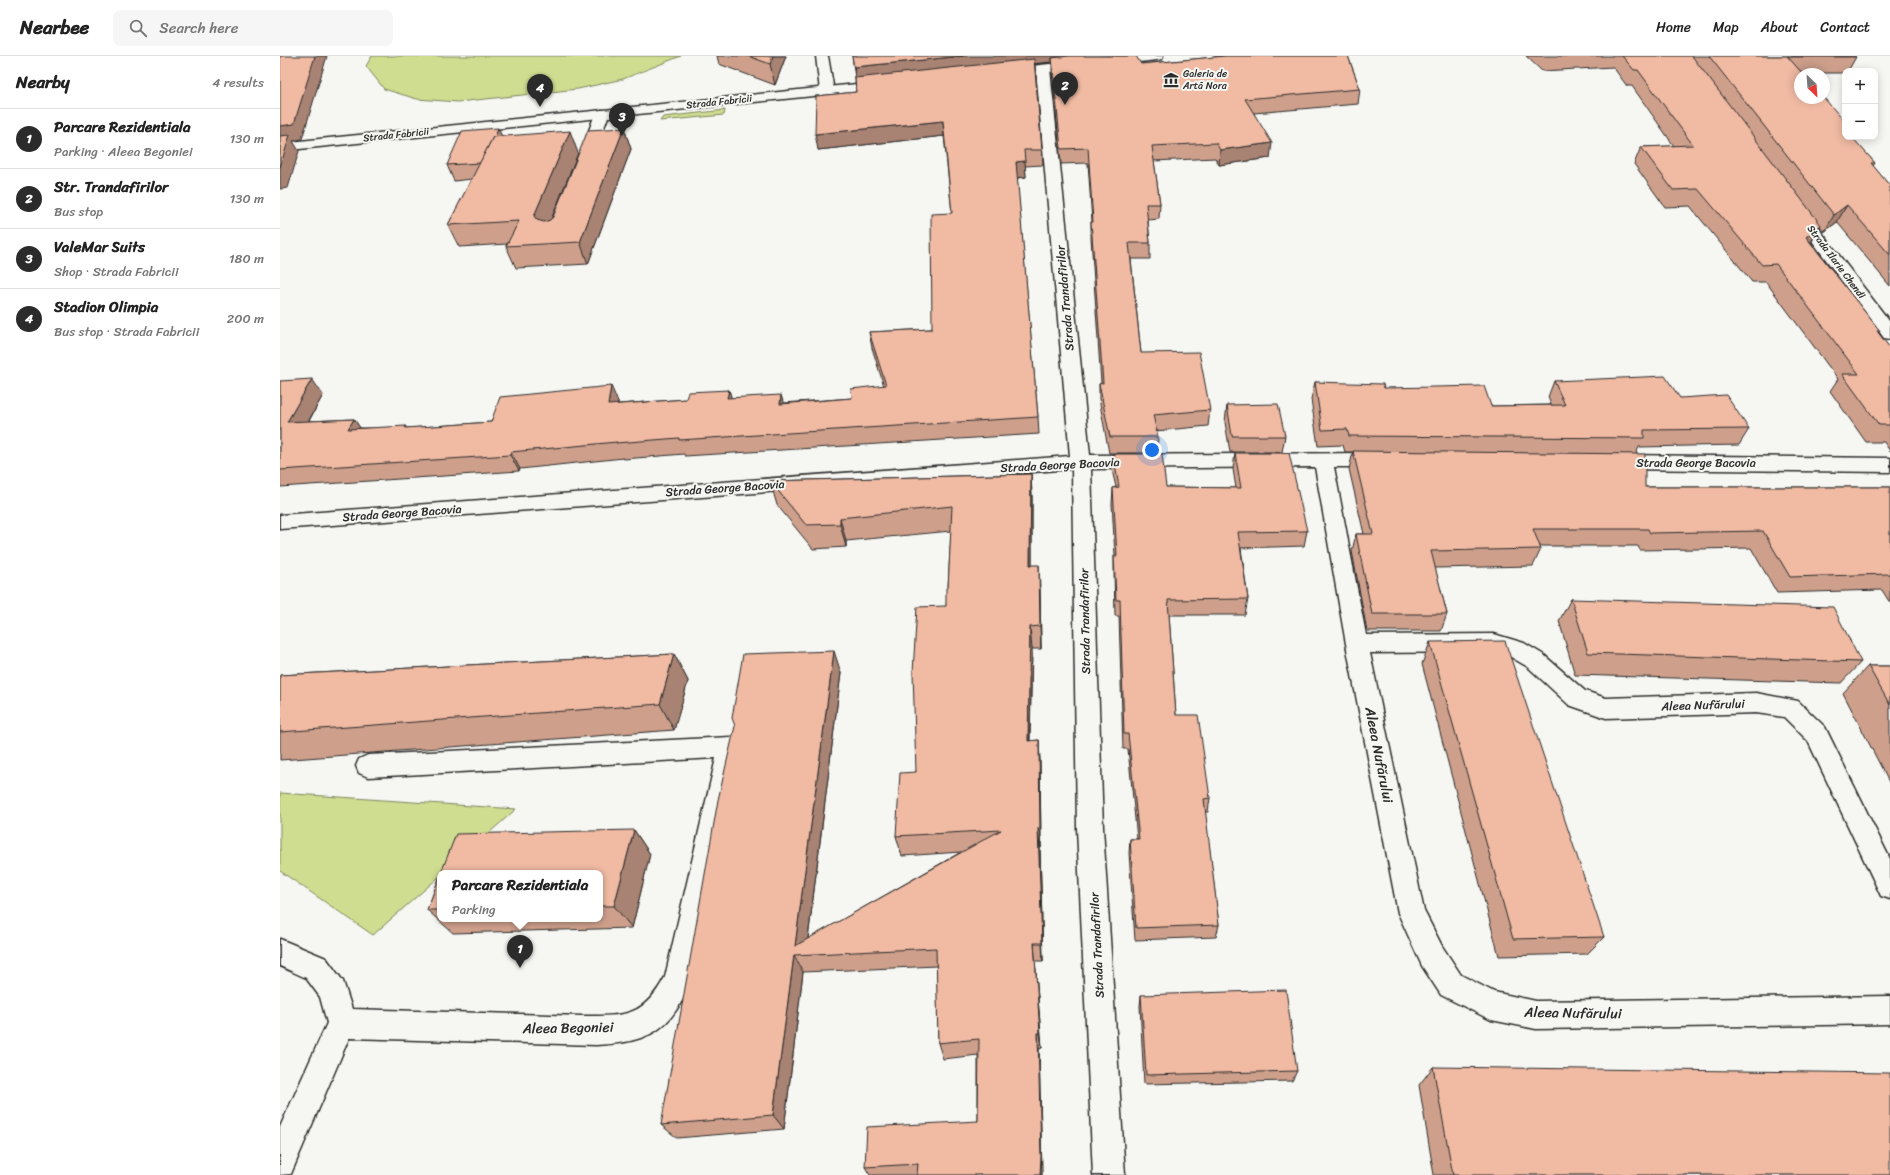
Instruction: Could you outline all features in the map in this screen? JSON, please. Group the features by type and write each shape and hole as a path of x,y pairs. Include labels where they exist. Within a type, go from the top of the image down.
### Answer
{"street":[{"path":"822,56 827,91"},
{"path":"989,75 1156,56"},
{"name":"Strada Trandafirilor","path":"1043,69 1080,462 1090,828 1109,1175"},
{"name":"Strada Fabricii","path":"280,148 897,84"},
{"path":"579,173 602,114"},
{"name":"Strada Ilarie Chendi","path":"1789,200 1890,334"},
{"name":"Aleea Nufărului","path":"1323,460 1357,644 1411,914 1432,956 1451,985 1491,1006 1536,1015 1890,1010"},
{"name":"Strada George Bacovia","path":"280,522 1080,462 1403,460"},
{"name":"Strada George Bacovia","path":"1594,462 1890,465"},
{"name":"Aleea Nufărului","path":"1357,644 1494,643 1516,649 1536,661 1577,698 1606,708 1756,703 1790,708 1816,734 1890,887"},
{"name":"Aleea Begoniei","path":"341,1023 500,1029 601,1030 628,1027 650,1019 666,1004 678,980 731,747 368,766"},
{"path":"280,952 316,968 333,991 341,1023 280,1164"}],"green space":[{"path":"372,56 681,56 623,79 578,89 458,102 417,99 384,89 366,66"},
{"path":"725,110 724,115 660,121 663,117"},
{"path":"280,793 516,809 447,870 437,870 437,879 373,935 280,871"}],"building":[{"path":"280,56 315,56 294,124 280,126"},
{"path":"748,56 773,56 770,64"},
{"path":"852,56 963,56 854,67"},
{"path":"1069,56 1136,56 1141,64 1225,56 1348,56 1360,89 1245,99 1272,143 1220,150 1216,143 1152,146 1160,204 1146,204 1150,243 1129,243 1141,353 1199,352 1210,410 1153,415 1158,437 1110,437 1099,384 1103,383 1091,222 1093,222 1088,148 1061,149 1052,58"},
{"path":"1622,56 1692,56 1821,225 1806,237 1880,331 1877,331 1890,348 1890,425 1879,425 1842,374 1859,374 1776,264 1762,265 1698,189 1673,190 1641,147 1693,145 1638,70 1634,70"},
{"path":"1709,56 1787,56 1798,68 1794,68 1794,104 1829,104 1842,119 1842,140 1855,140 1875,163 1871,163 1890,186 1890,255 1847,205 1834,215"},
{"path":"1787,56 1855,56 1856,57 1788,57"},
{"path":"1034,59 1042,150 1024,150 1025,161 1016,162 1038,417 679,440 679,438 616,443 617,442 511,452 510,455 280,470 280,381 312,379 287,422 354,419 348,429 406,426 405,428 491,422 500,397 611,386 608,405 686,399 688,392 729,390 727,398 781,395 780,404 852,398 851,389 886,385 869,332 932,329 931,214 952,213 943,121 815,134 816,96 856,92 855,78"},
{"path":"498,128 495,137 493,137 480,163 447,165 462,131"},
{"path":"624,128 580,242 506,246 519,221 448,225 493,137 570,131 534,216 537,220 544,222 553,217 588,130"},
{"path":"290,135 280,167 280,136"},
{"path":"1665,376 1680,398 1726,395 1749,429 1644,430 1644,438 1349,436 1347,429 1322,430 1315,382 1383,384 1384,388 1484,386 1491,406 1565,405 1554,381"},
{"path":"1278,404 1285,436 1232,436 1227,405"},
{"path":"1353,451 1645,454 1645,487 1890,487 1890,574 1790,577 1763,531 1650,533 1648,529 1533,529 1541,549 1431,551 1447,614 1372,614 1356,534 1373,534"},
{"path":"1235,453 1289,453 1307,531 1238,532 1248,599 1168,600 1176,715 1198,715 1210,798 1204,799 1219,925 1136,928 1130,839 1139,839 1128,734 1124,734 1120,600 1116,600 1114,556 1117,556 1113,488 1119,487 1113,454 1162,454 1166,487 1241,488"},
{"path":"1031,474 1030,565 1039,565 1040,626 1030,627 1028,741 1039,740 1040,828 1038,828 1042,943 1034,943 1040,1033 1038,1033 1041,1157 1040,1175 917,1175 918,1164 865,1167 867,1127 978,1121 979,1039 938,1043 936,948 794,955 773,1115 661,1125 718,800 735,726 732,718 743,654 834,651 795,946 1001,830 896,836 900,773 916,772 913,672 917,607 946,606 952,506 840,518 840,524 806,525 770,481"},
{"path":"1571,599 1833,607 1861,662 1588,653"},
{"path":"1505,641 1604,937 1513,939 1430,642"},
{"path":"674,654 660,704 280,732 280,675"},
{"path":"1868,666 1890,666 1890,705"},
{"path":"634,830 614,906 603,906 603,870 442,870 456,834"},
{"path":"437,884 437,910 427,910"},
{"path":"1286,990 1297,1071 1146,1075 1141,995"},
{"path":"1433,1067 1890,1073 1890,1175 1453,1175"}],"place":[{"name":"Galeria de Artă Nora","path":"1171,80"},
{"name":"Str. Trandafirilor","path":"1065,105"},
{"name":"Stadion Olimpia","path":"540,107"},
{"name":"ValeMar Suits","path":"622,136"},
{"name":"Parcare Rezidentiala","path":"520,968"}]}
